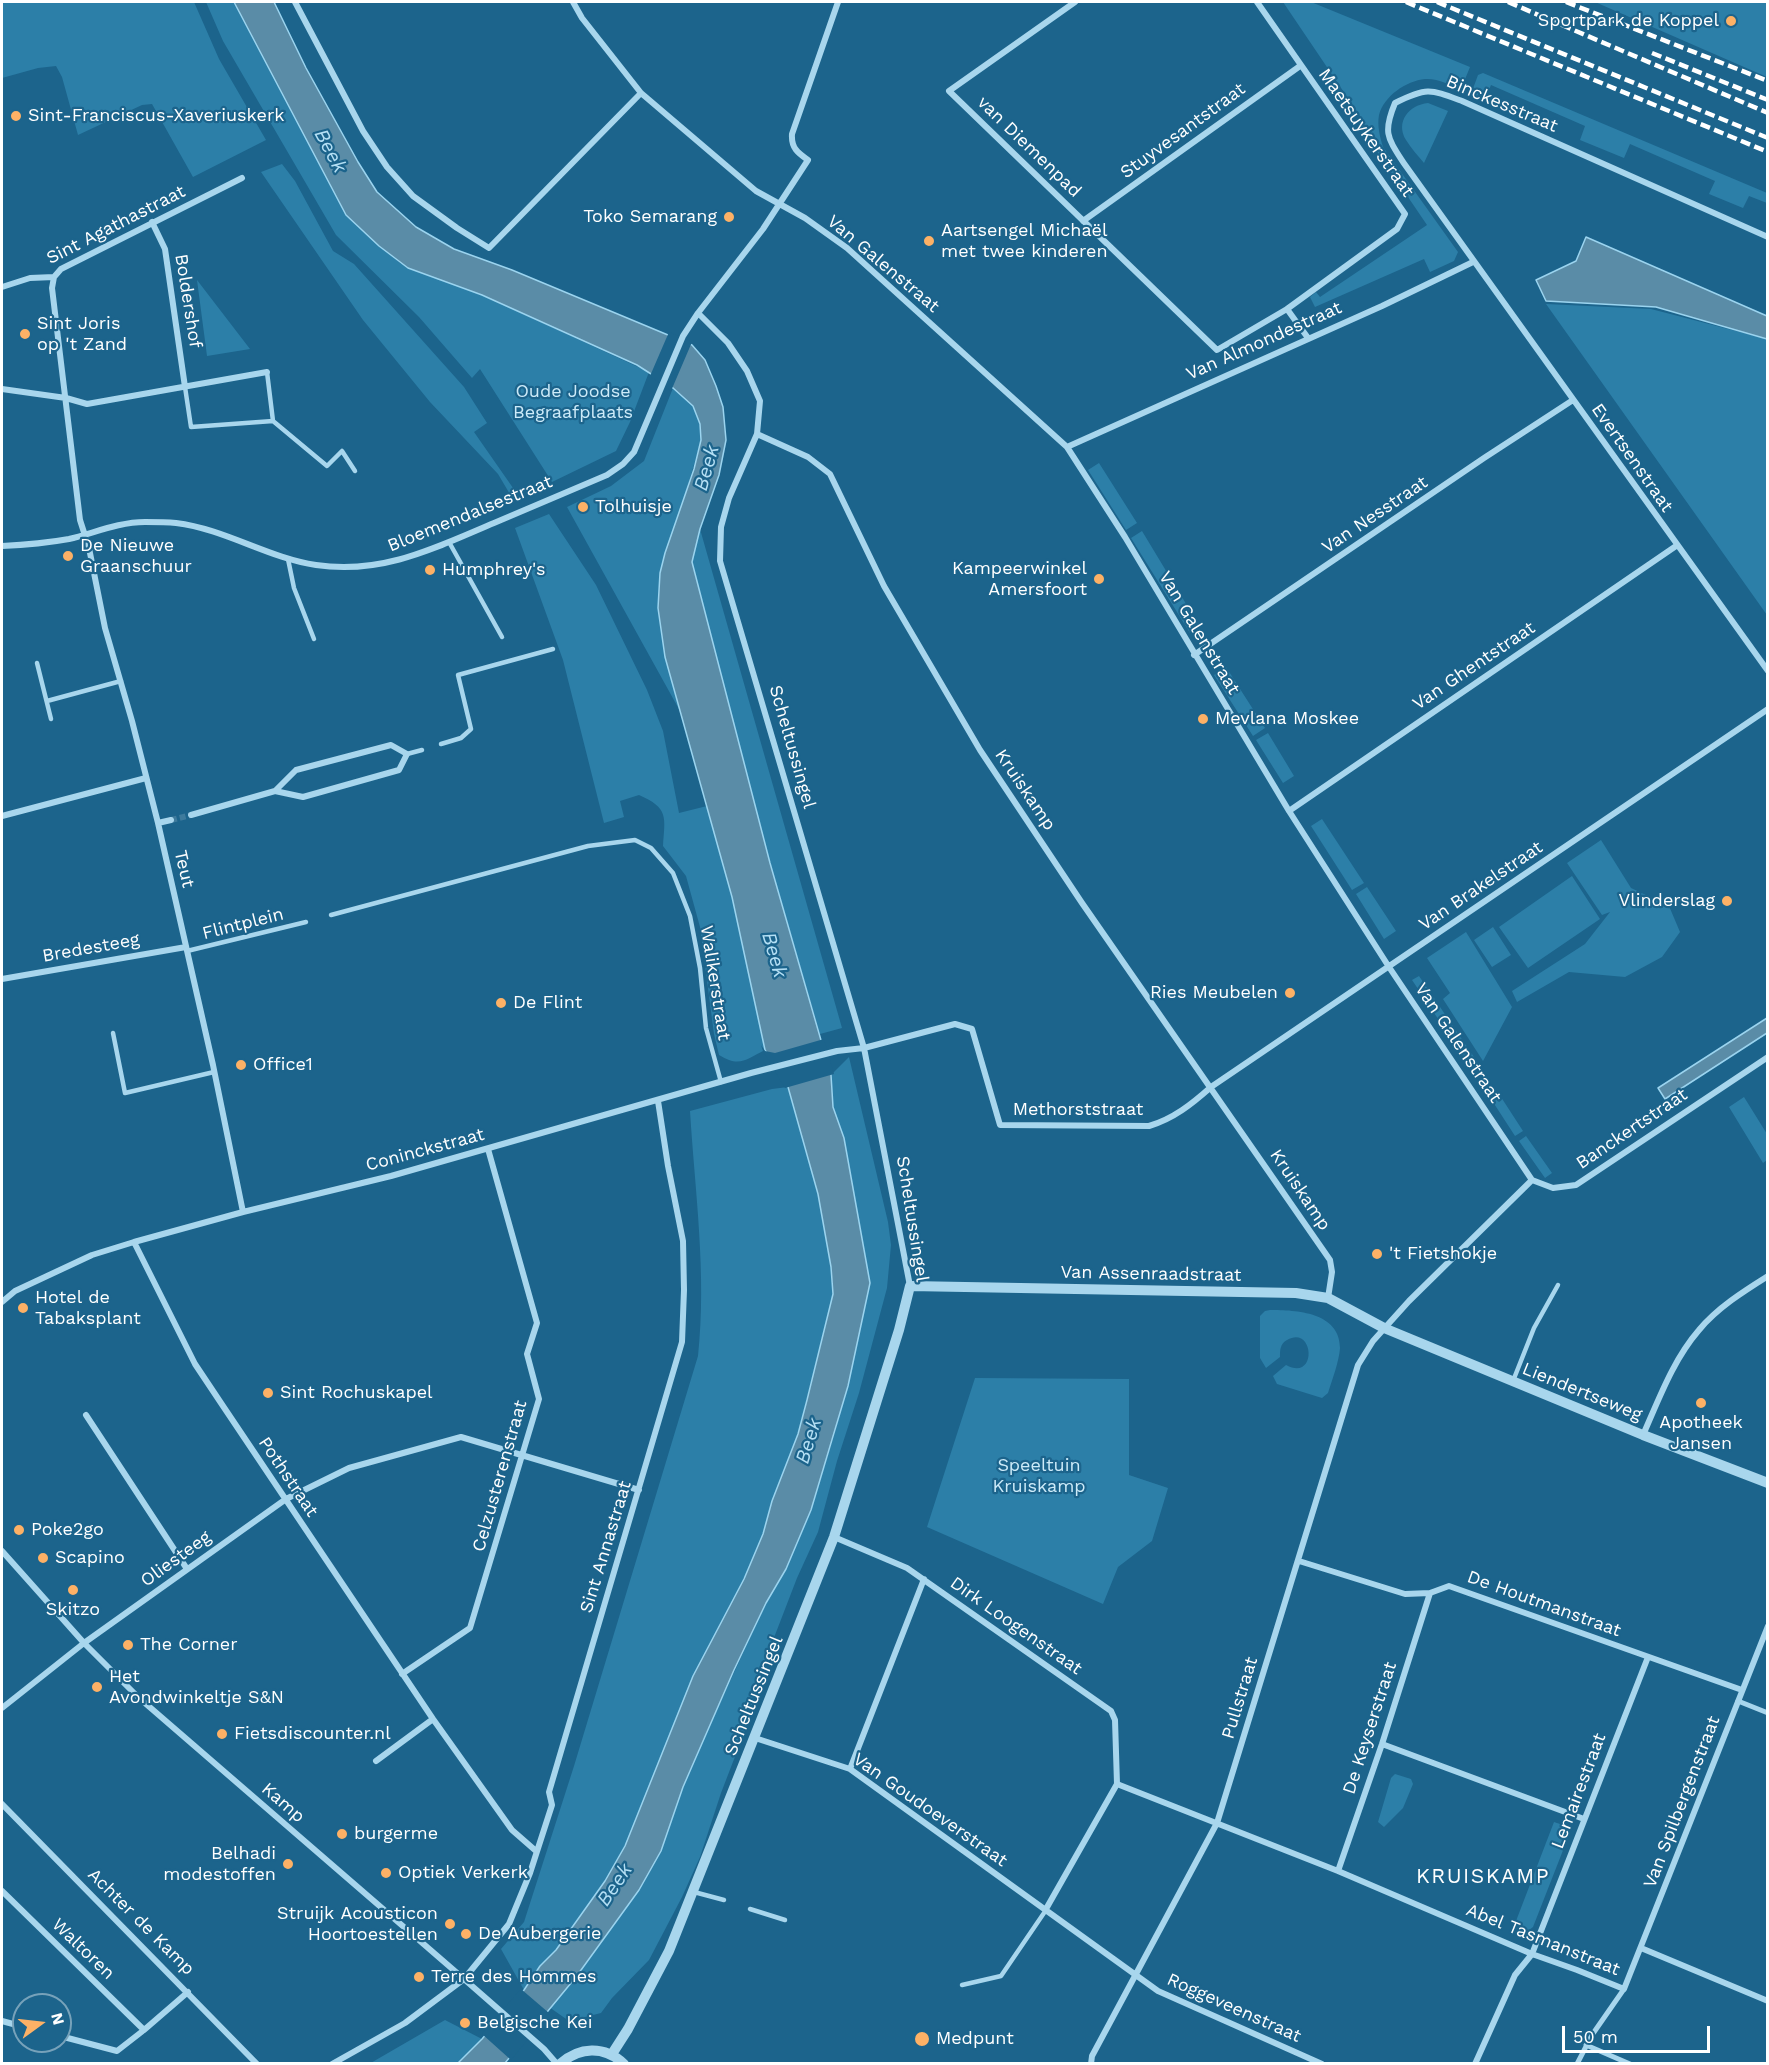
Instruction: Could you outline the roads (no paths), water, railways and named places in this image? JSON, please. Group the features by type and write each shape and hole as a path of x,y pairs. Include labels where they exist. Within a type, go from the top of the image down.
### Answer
{"street":[{"path":"295,2 363,131 387,167 413,196 489,248 641,93"},
{"name":"Van Galenstraat","path":"573,2 582,18 641,93 756,191 804,218 847,248 1067,447 1125,537 1289,812 1389,967 1532,1180"},
{"name":"Bloemendalsestraat","path":"2,546 27,545 85,535 141,522 177,523 212,532 288,559 334,567 369,567 393,562 449,542 607,476 623,464 633,452 683,336 763,229 808,160 797,153 793,146 792,134 838,2"},
{"name":"van Diemenpad","path":"1075,2 949,91 1217,350"},
{"name":"Maetsuykerstraat","path":"1217,350 1287,309 1397,229 1405,214 1257,2"},
{"name":"Stuyvesantstraat","path":"1083,221 1300,66"},
{"name":"Binckesstraat","path":"1473,262 1388,140 1388,120 1395,102 1415,93 1433,91 1462,101 1767,237"},
{"name":"Sint Agathastraat","path":"2,287 30,278 54,277 61,269 242,178"},
{"name":"Boldershof","path":"152,222 165,249 185,387"},
{"name":"Van Almondestraat","path":"1067,447 1382,306 1473,262"},
{"name":"Evertsenstraat","path":"1473,262 1767,671"},
{"name":"Teut","path":"54,277 52,288 80,520 89,548 105,628 158,823 243,1212"},
{"path":"1287,309 1308,338"},
{"path":"698,313 728,343 747,370 759,400 757,434"},
{"path":"2,389 66,398 87,404 267,372"},
{"name":"Van Nesstraat","path":"1194,655 1573,400"},
{"name":"Scheltussingel","path":"612,2054 628,2030 669,1952 834,1537 899,1330 910,1287 864,1048 720,561 721,527 757,434"},
{"name":"Kruiskamp","path":"757,434 808,457 830,474 884,586 981,750 1082,903 1330,1260 1332,1272 1328,1298"},
{"name":"Van Ghentstraat","path":"1289,812 1676,546"},
{"name":"Van Brakelstraat","path":"1211,1087 1767,709"},
{"path":"191,815 275,791 303,796 399,770 406,754 391,746 296,770 275,791"},
{"path":"2,816 146,778"},
{"path":"158,823 171,820"},
{"name":"Bredesteeg","path":"2,979 187,949"},
{"name":"Methorststraat","path":"864,1048 955,1024 972,1029 1000,1125 1149,1126 1162,1122 1191,1105 1211,1087"},
{"name":"Coninckstraat","path":"2,1302 15,1291 92,1255 134,1242 243,1212 391,1176 768,1069 837,1051 864,1048"},
{"name":"Banckertstraat","path":"1532,1180 1553,1188 1576,1185 1767,1057"},
{"name":"Sint Annastraat","path":"464,1979 509,1924 530,1873 552,1805 549,1792 682,1342 683,1240 658,1101"},
{"name":"Celzusterenstraat","path":"402,1674 470,1628 539,1399 527,1354 537,1323 488,1149"},
{"path":"1384,1328 1532,1180"},
{"name":"Pothstraat","path":"134,1242 195,1364 433,1719 512,1830 536,1851"},
{"path":"1643,1435 1676,1362 1700,1329 1726,1304 1767,1276"},
{"name":"Van Assenraadstraat","path":"910,1287 1296,1293 1328,1298 1384,1328"},
{"name":"Liendertseweg","path":"1384,1328 1643,1435 1767,1483"},
{"name":"Pullstraat","path":"1091,2064 1092,2056 1217,1824 1358,1365 1384,1328"},
{"path":"86,1415 187,1569"},
{"name":"Oliesteeg","path":"2,1708 84,1643 286,1499 349,1468 461,1437 639,1490"},
{"name":"Dirk Loogenstraat","path":"834,1537 907,1568 1111,1711 1114,1720 1117,1784"},
{"name":"Kamp","path":"2,1551 84,1643 138,1697 464,1979 558,2064"},
{"name":"De Houtmanstraat","path":"1299,1561 1405,1594 1430,1593 1449,1586 1742,1689"},
{"path":"850,1769 924,1579"},
{"name":"De Keyserstraat","path":"1338,1871 1382,1744 1430,1593"},
{"name":"Van Spilbergenstraat","path":"1624,1989 1767,1626"},
{"name":"Lemairestraat","path":"1475,2064 1515,1975 1532,1954 1648,1657"},
{"path":"1738,1701 1767,1713"},
{"path":"376,1761 433,1719"},
{"name":"Van Goudoeverstraat","path":"755,1738 850,1769 1136,1975"},
{"path":"1382,1744 1584,1819"},
{"path":"1046,1910 1117,1784 1217,1824"},
{"name":"Achter de Kamp","path":"2,1804 257,2064"},
{"name":"Abel Tasmanstraat","path":"1217,1824 1338,1871 1532,1954 1624,1989"},
{"name":"Waltoren","path":"2,1891 144,2030"},
{"path":"1641,1947 1767,2001"},
{"name":"Roggeveenstraat","path":"1136,1975 1158,1991 1322,2064"},
{"path":"332,2064 405,2023 464,1979"},
{"path":"1577,2064 1586,2044 1624,1989"},
{"path":"72,2039 117,2051 188,1992"},
{"path":"1586,2044 1630,2064"},
{"path":"558,2064 569,2055 583,2050 597,2050 612,2054 624,2064"}],"lane":[{"path":"267,372 273,421 327,466 342,451 355,471"},
{"name":"Boldershof","path":"185,387 191,427 273,421"},
{"path":"449,542 502,637"},
{"path":"288,559 294,588 314,639"},
{"path":"441,744 460,738 471,729 458,675 552,649"},
{"path":"37,663 51,719"},
{"path":"47,701 121,681"},
{"path":"406,754 422,750"},
{"name":"Walikerstraat","path":"331,915 588,846 635,840 651,848 673,873 690,916 700,969 705,1028 721,1082"},
{"name":"Flintplein","path":"187,949 306,922"},
{"path":"113,1033 125,1093 214,1072"},
{"path":"1513,1382 1534,1328 1558,1284"},
{"path":"694,1892 724,1900"},
{"path":"750,1909 785,1920"},
{"path":"962,1985 1002,1976 1046,1910"}],"water":[{"name":"Beek","path":"234,2 274,2 306,68 358,162 377,192 416,227 454,249 512,270 692,345 705,360 723,407 726,440 719,475 700,529 692,562 770,863 831,1075 833,1107 844,1138 870,1283 848,1386 811,1510 786,1569 766,1603 734,1670 683,1787 661,1851 639,1890 576,1977 505,2063 458,2063 482,2039 524,1990 540,1966 556,1950 605,1881 625,1846 693,1676 744,1579 763,1534 772,1501 798,1434 807,1400 833,1294 831,1267 818,1194 788,1087 765,1050 732,897 665,657 658,608 660,573 694,469 701,440 700,424 693,406 673,388 637,365 482,295 408,268 379,246 346,215"},
{"path":"1586,237 1767,316 1767,339 1656,307 1546,301 1536,280 1576,261"},
{"path":"1767,1018 1767,1033 1665,1099 1658,1088"}],"tunnel":[{"path":"171,820 191,815"}],"railway":[{"path":"1406,2 1768,152"},
{"path":"1437,2 1768,138"},
{"path":"1508,2 1768,113"},
{"path":"1566,2 1768,81"},
{"path":"1652,53 1768,100"}],"place":[{"name":"Sportpark de Koppel","path":"1731,21"},
{"name":"Sint-Franciscus-Xaveriuskerk","path":"16,116"},
{"name":"Toko Semarang","path":"729,217"},
{"name":"Aartsengel Michaël met twee kinderen","path":"929,241"},
{"name":"Sint Joris op 't Zand","path":"25,334"},
{"name":"Tolhuisje","path":"583,507"},
{"name":"De Nieuwe Graanschuur","path":"68,556"},
{"name":"Humphrey's","path":"430,570"},
{"name":"Kampeerwinkel Amersfoort","path":"1099,579"},
{"name":"Mevlana Moskee","path":"1203,719"},
{"name":"Vlinderslag","path":"1727,901"},
{"name":"Ries Meubelen","path":"1290,993"},
{"name":"De Flint","path":"501,1003"},
{"name":"Office1","path":"241,1065"},
{"name":"'t Fietshokje","path":"1377,1254"},
{"name":"Hotel de Tabaksplant","path":"23,1308"},
{"name":"Sint Rochuskapel","path":"268,1393"},
{"name":"Apotheek Jansen","path":"1701,1403"},
{"name":"Poke2go","path":"19,1530"},
{"name":"Scapino","path":"43,1558"},
{"name":"Skitzo","path":"73,1590"},
{"name":"The Corner","path":"128,1645"},
{"name":"Het Avondwinkeltje S&N","path":"97,1687"},
{"name":"Fietsdiscounter.nl","path":"222,1734"},
{"name":"burgerme","path":"342,1834"},
{"name":"Belhadi modestoffen","path":"288,1864"},
{"name":"Optiek Verkerk","path":"386,1873"},
{"name":"Struijk Acousticon Hoortoestellen","path":"450,1924"},
{"name":"De Aubergerie","path":"466,1934"},
{"name":"Terre des Hommes","path":"419,1977"},
{"name":"Belgische Kei","path":"465,2023"},
{"name":"Medpunt","path":"922,2039"}],"district":[{"name":"KRUISKAMP","path":"1483,1877"}],"park label":[{"name":"Oude Joodse Begraafplaats","path":"573,402"},
{"name":"Speeltuin Kruiskamp","path":"1039,1476"}]}
